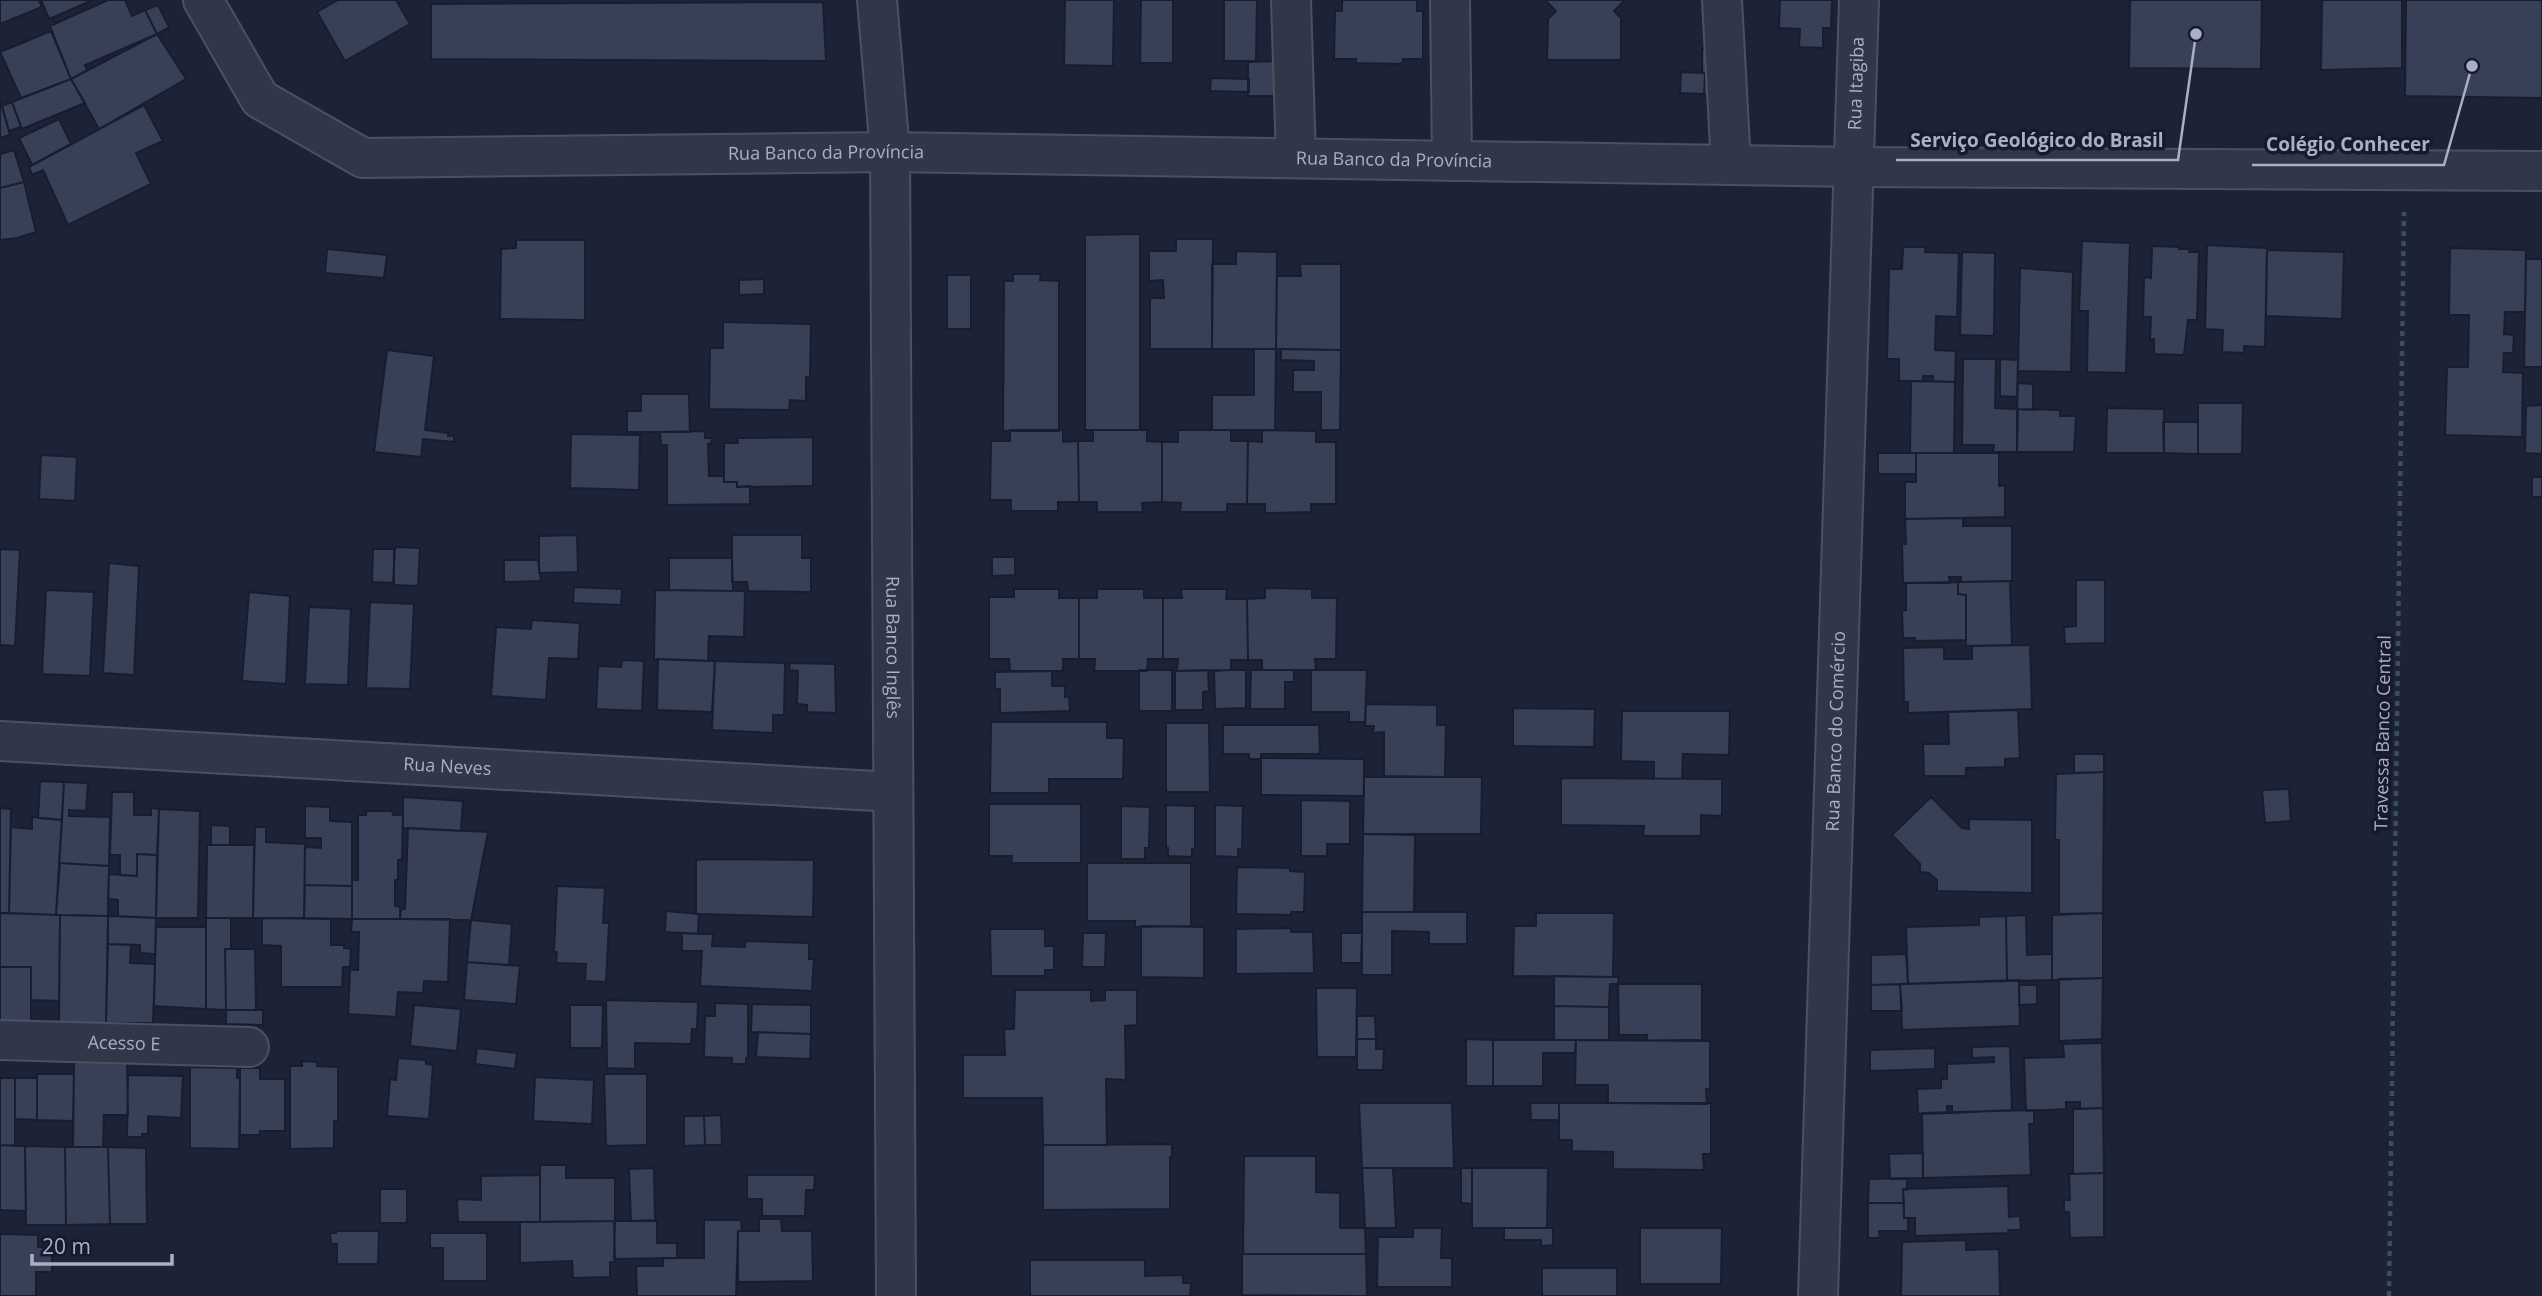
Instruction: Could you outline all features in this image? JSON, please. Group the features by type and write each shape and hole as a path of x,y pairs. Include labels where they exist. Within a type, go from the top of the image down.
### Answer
{"street":[{"name":"Rua Banco da Província","path":"203,0 260,99 363,158 890,152 1854,167 2542,171"},
{"name":"Rua Banco Inglês","path":"877,0 890,152 896,1296"},
{"path":"1291,0 1296,158"},
{"path":"1450,0 1452,161"},
{"path":"1722,0 1731,164"},
{"name":"Rua Itagiba","path":"1854,167 1860,0"},
{"name":"Rua Banco do Comércio","path":"1818,1296 1854,167"},
{"name":"Rua Neves","path":"0,741 893,792"},
{"name":"Acesso E","path":"0,1040 249,1047"}],"path":[{"name":"Travessa Banco Central","path":"2389,1296 2404,171"}],"building":[{"path":"0,0 39,0 42,7 0,24"},
{"path":"41,0 93,0 49,19"},
{"path":"108,0 125,0 132,16 145,10 157,34 85,65 87,70 71,79 50,26"},
{"path":"338,0 396,0 410,24 345,61 317,12"},
{"path":"1065,0 1114,0 1113,66 1064,65"},
{"path":"1141,0 1173,0 1173,63 1140,63"},
{"path":"1224,0 1257,0 1256,61 1224,61"},
{"path":"1342,0 1417,0 1417,11 1423,11 1423,59 1403,59 1402,64 1356,63 1356,59 1334,59 1335,11 1342,11"},
{"path":"1545,0 1625,0 1614,11 1621,18 1621,60 1547,60 1548,19 1556,11"},
{"path":"1780,0 1832,0 1831,28 1823,28 1823,48 1799,47 1800,29 1779,28"},
{"path":"2130,0 2262,0 2261,69 2129,68"},
{"path":"2322,0 2402,0 2402,68 2321,70"},
{"path":"2406,0 2542,0 2542,98 2405,96"},
{"path":"823,2 826,61 431,59 431,4"},
{"path":"158,5 169,27 157,34 145,10"},
{"path":"51,31 71,79 21,98 0,52"},
{"path":"157,34 186,79 99,129 71,79"},
{"path":"1702,49 1718,50 1718,95 1704,94"},
{"path":"1285,61 1285,96 1248,96 1248,62"},
{"path":"1681,72 1705,73 1704,94 1680,93"},
{"path":"1211,78 1249,79 1249,92 1210,91"},
{"path":"71,79 85,103 22,129 12,102"},
{"path":"0,100 10,135 0,138"},
{"path":"12,102 21,127 9,131 2,106"},
{"path":"144,105 163,141 136,153 151,184 68,225 43,170 32,175 29,167"},
{"path":"59,119 71,144 32,165 19,138"},
{"path":"14,150 24,182 0,188 0,154"},
{"path":"24,182 36,232 0,240 0,188"},
{"path":"1140,234 1140,430 1085,430 1085,235"},
{"path":"1176,239 1213,239 1212,349 1150,349 1150,298 1164,298 1163,280 1149,281 1149,251 1176,251"},
{"path":"516,240 585,240 585,320 500,319 501,249 516,248"},
{"path":"2082,241 2130,243 2126,373 2087,372 2088,311 2079,311"},
{"path":"2207,245 2267,248 2265,347 2244,346 2244,353 2222,352 2223,330 2205,329"},
{"path":"2152,246 2179,247 2189,249 2189,252 2199,252 2197,320 2188,320 2184,355 2154,354 2154,339 2150,340 2151,317 2143,317 2144,277 2151,278"},
{"path":"1903,247 1925,247 1925,252 1959,253 1957,317 1936,316 1935,350 1956,351 1955,382 1933,381 1933,376 1923,376 1923,381 1899,381 1899,359 1887,359 1889,269 1902,269"},
{"path":"2450,248 2526,250 2525,312 2505,312 2504,334 2514,335 2513,353 2504,353 2503,372 2523,373 2522,437 2445,435 2447,367 2468,367 2469,315 2449,315"},
{"path":"327,249 387,255 384,278 325,273"},
{"path":"2267,250 2344,252 2342,319 2266,316"},
{"path":"1236,251 1277,252 1276,349 1212,349 1212,264 1236,264"},
{"path":"1962,252 1995,253 1994,336 1960,335"},
{"path":"2526,259 2542,259 2542,367 2524,367"},
{"path":"1300,264 1341,264 1341,350 1276,349 1277,276 1301,276"},
{"path":"2020,268 2073,272 2071,372 2018,371"},
{"path":"1013,274 1041,274 1040,280 1059,281 1059,431 1003,431 1004,281 1013,281"},
{"path":"947,275 971,275 971,329 947,329"},
{"path":"764,279 764,294 739,295 739,280"},
{"path":"723,322 811,324 810,378 806,377 806,401 790,400 789,410 709,409 710,348 723,348"},
{"path":"1254,349 1276,349 1275,430 1212,430 1212,395 1254,395"},
{"path":"1281,349 1341,350 1340,430 1321,430 1321,392 1293,392 1293,370 1314,370 1314,361 1281,360"},
{"path":"387,350 434,356 425,430 448,433 448,436 454,436 454,442 423,439 421,457 374,452"},
{"path":"1963,359 1996,359 1995,408 2018,409 2017,452 1993,452 1994,445 1962,445"},
{"path":"2000,359 2018,360 2017,397 2000,396"},
{"path":"1911,381 1955,382 1954,453 1910,453"},
{"path":"2018,383 2033,384 2033,410 2017,409"},
{"path":"641,394 689,394 690,432 627,432 627,411 641,411"},
{"path":"2198,403 2243,403 2242,454 2198,454"},
{"path":"2542,405 2542,454 2525,453 2526,406"},
{"path":"2107,408 2164,409 2164,453 2106,453"},
{"path":"2017,409 2060,410 2060,416 2076,416 2074,452 2017,452"},
{"path":"2163,422 2198,422 2198,454 2164,453"},
{"path":"1010,430 1063,430 1063,442 1078,441 1079,502 1058,502 1058,511 1011,511 1011,500 990,500 991,441 1010,441"},
{"path":"1093,430 1147,430 1147,441 1162,442 1162,502 1142,503 1143,512 1097,512 1097,502 1079,502 1078,441 1093,441"},
{"path":"1178,430 1231,430 1231,441 1248,441 1247,504 1227,504 1227,512 1180,512 1181,503 1162,502 1162,442 1178,442"},
{"path":"1262,430 1316,431 1316,442 1336,442 1336,504 1311,504 1311,512 1265,513 1265,504 1247,504 1248,441 1262,442"},
{"path":"705,431 705,438 712,438 711,444 708,444 709,476 724,476 724,482 737,482 737,487 750,486 750,504 667,505 667,445 661,445 660,432"},
{"path":"571,434 640,435 639,490 570,488"},
{"path":"813,437 813,486 737,487 737,482 724,482 724,443 738,443 737,438"},
{"path":"1878,453 1916,453 1916,474 1878,474"},
{"path":"1916,453 1999,453 1999,486 2005,485 2005,517 1905,519 1905,482 1916,482"},
{"path":"41,455 77,457 75,501 39,499"},
{"path":"2532,477 2542,477 2542,497 2532,497"},
{"path":"1963,518 1963,526 2012,526 2012,581 1961,582 1961,577 1949,577 1950,583 1903,583 1902,544 1906,544 1905,519"},
{"path":"577,535 578,572 539,573 539,536"},
{"path":"732,535 802,535 802,558 811,558 811,592 748,591 747,582 732,582"},
{"path":"395,547 420,548 418,586 393,585"},
{"path":"0,549 20,550 15,646 0,645"},
{"path":"373,549 394,549 394,583 372,582"},
{"path":"992,557 1015,557 1015,575 992,576"},
{"path":"669,558 732,558 733,591 669,590"},
{"path":"504,560 538,560 541,581 504,582"},
{"path":"109,563 139,566 134,675 103,673"},
{"path":"2076,580 2105,580 2105,643 2065,644 2064,627 2076,626"},
{"path":"2010,581 2012,645 1966,646 1966,595 1958,594 1958,582"},
{"path":"1958,582 1958,594 1966,595 1966,640 1915,641 1915,638 1903,638 1902,611 1906,610 1906,583"},
{"path":"574,587 622,589 621,605 573,603"},
{"path":"1265,588 1312,589 1312,598 1337,598 1336,659 1315,659 1316,670 1262,670 1262,660 1248,660 1247,599 1265,598"},
{"path":"1014,589 1059,589 1059,598 1079,598 1079,659 1063,659 1063,671 1010,671 1009,659 989,659 989,597 1014,597"},
{"path":"1097,589 1144,589 1144,598 1163,598 1163,659 1148,659 1147,671 1094,671 1095,659 1079,659 1079,598 1097,598"},
{"path":"1181,589 1227,589 1226,599 1247,599 1248,660 1231,660 1231,670 1177,671 1178,659 1163,659 1163,598 1182,598"},
{"path":"46,590 94,592 90,676 42,674"},
{"path":"655,590 745,591 744,637 709,636 708,661 654,659"},
{"path":"249,592 290,596 286,684 242,681"},
{"path":"370,602 414,604 410,689 366,688"},
{"path":"309,607 351,609 348,685 305,684"},
{"path":"532,620 580,623 578,659 549,658 546,700 491,696 496,627 531,629"},
{"path":"2030,645 2032,709 1908,713 1908,702 1904,702 1903,648 1944,647 1944,659 1972,659 1972,646"},
{"path":"658,659 715,661 712,712 657,710"},
{"path":"622,660 644,661 642,711 596,709 598,666 621,667"},
{"path":"715,661 785,663 784,715 773,715 773,733 712,730"},
{"path":"790,663 835,664 836,713 807,712 807,705 797,704 798,671 789,670"},
{"path":"1139,670 1172,670 1172,711 1139,711"},
{"path":"1208,670 1209,691 1203,692 1203,710 1175,710 1175,671"},
{"path":"1246,670 1246,708 1215,709 1214,671"},
{"path":"1251,670 1294,670 1294,682 1285,682 1285,709 1250,709"},
{"path":"1311,670 1367,670 1365,722 1349,722 1349,712 1311,712"},
{"path":"1052,671 1052,686 1065,686 1065,697 1069,696 1070,711 1000,713 1000,689 995,689 995,672"},
{"path":"1366,704 1437,705 1437,725 1446,725 1445,777 1384,776 1384,732 1373,733 1374,726 1365,726"},
{"path":"1513,708 1595,709 1594,747 1513,746"},
{"path":"2018,710 2020,758 2005,759 2005,767 1966,768 1966,776 1924,776 1923,744 1949,744 1948,712"},
{"path":"1622,711 1730,711 1729,755 1683,754 1682,779 1654,779 1654,762 1621,761"},
{"path":"991,722 1107,722 1107,738 1124,738 1123,779 1049,779 1049,793 990,793"},
{"path":"1166,723 1209,723 1210,792 1166,792"},
{"path":"1223,725 1319,725 1320,754 1261,754 1261,759 1249,759 1249,754 1223,754"},
{"path":"2074,754 2104,754 2104,772 2074,773"},
{"path":"1261,758 1364,759 1364,796 1261,795"},
{"path":"2104,772 2103,913 2059,914 2059,840 2055,840 2056,774"},
{"path":"1364,777 1482,777 1481,834 1363,834"},
{"path":"1561,778 1722,779 1722,816 1701,815 1701,836 1643,836 1644,826 1561,825"},
{"path":"40,781 64,782 62,820 38,818"},
{"path":"64,782 88,783 86,811 69,810 69,816 110,817 108,916 56,915"},
{"path":"2289,789 2291,821 2265,823 2262,790"},
{"path":"112,792 134,792 134,815 151,815 151,808 159,809 157,855 137,854 137,876 120,875 120,855 110,855"},
{"path":"403,797 463,801 461,831 403,828"},
{"path":"1931,797 1962,828 1969,829 1969,819 2032,820 2032,893 1937,891 1937,880 1929,873 1920,872 1920,864 1892,835"},
{"path":"1301,800 1350,801 1350,844 1327,844 1327,856 1301,856"},
{"path":"989,804 1081,804 1081,863 1011,863 1012,856 989,856"},
{"path":"1166,805 1195,806 1195,849 1192,849 1192,857 1168,856"},
{"path":"1215,805 1243,806 1242,850 1238,849 1238,857 1215,856"},
{"path":"305,806 330,807 330,821 352,822 352,919 304,918 305,847 321,848 321,838 305,838"},
{"path":"1121,806 1150,807 1149,848 1145,848 1145,859 1121,859"},
{"path":"0,808 11,809 9,913 0,913"},
{"path":"159,809 200,811 198,918 156,918"},
{"path":"366,811 392,811 393,815 403,815 402,860 398,860 398,880 395,880 395,906 400,907 400,919 352,919 352,880 358,880 358,815 366,815"},
{"path":"32,817 62,820 56,915 9,913 11,827 32,829"},
{"path":"211,825 230,826 230,845 211,845"},
{"path":"255,827 266,827 266,842 305,844 304,918 253,918"},
{"path":"408,828 488,832 471,920 400,919 401,909 405,909"},
{"path":"1363,834 1415,835 1414,912 1362,912"},
{"path":"207,845 254,845 253,918 206,918"},
{"path":"137,854 157,855 156,918 118,916 118,900 108,899 109,874 137,876"},
{"path":"696,860 814,860 813,917 696,914"},
{"path":"60,863 109,866 108,916 56,915"},
{"path":"1087,863 1191,863 1191,926 1135,927 1135,921 1087,921"},
{"path":"1237,867 1290,868 1290,871 1305,872 1304,912 1291,912 1291,915 1236,914"},
{"path":"305,885 352,886 352,919 304,918"},
{"path":"557,886 605,888 603,923 609,923 606,982 585,981 586,964 556,963 557,952 554,952"},
{"path":"666,911 699,914 698,934 665,932"},
{"path":"1362,912 1467,912 1467,944 1429,944 1429,932 1392,931 1392,975 1362,975"},
{"path":"0,913 60,915 59,1001 31,1000 31,967 0,967"},
{"path":"1536,913 1614,913 1613,977 1513,976 1514,926 1536,926"},
{"path":"2103,913 2103,978 2052,980 2052,915"},
{"path":"60,915 108,916 106,1023 59,1024"},
{"path":"2026,915 2027,955 2052,954 2052,980 2007,981 2006,916"},
{"path":"108,916 156,918 155,954 140,953 140,945 108,944"},
{"path":"2006,916 2007,981 1908,984 1906,927 1979,925 1979,917"},
{"path":"206,918 231,918 231,949 225,949 226,1010 206,1009"},
{"path":"262,918 331,919 331,945 344,945 344,948 351,949 350,967 343,967 342,987 281,987 281,946 262,945"},
{"path":"352,919 450,919 448,982 424,981 423,993 398,992 396,1017 348,1014 350,970 358,970 359,932 351,932"},
{"path":"471,920 512,924 509,965 467,962"},
{"path":"1141,926 1204,927 1204,978 1141,977"},
{"path":"156,927 206,927 206,1009 154,1006"},
{"path":"1291,928 1291,932 1313,932 1314,973 1236,974 1236,929"},
{"path":"990,929 1045,929 1045,946 1054,946 1054,970 1045,970 1045,976 991,976"},
{"path":"682,933 713,934 712,946 745,947 745,941 809,943 809,959 814,959 812,991 700,986 702,951 682,951"},
{"path":"1083,933 1106,933 1105,967 1082,967"},
{"path":"1341,933 1362,933 1361,963 1341,963"},
{"path":"108,944 131,945 130,963 155,964 153,1023 106,1023"},
{"path":"225,949 255,949 256,1010 226,1010"},
{"path":"1906,954 1908,984 1871,985 1871,955"},
{"path":"467,962 520,966 516,1004 464,1000"},
{"path":"0,967 31,967 31,1024 0,1023"},
{"path":"1554,976 1619,977 1618,984 1610,984 1609,1007 1554,1006"},
{"path":"2103,978 2102,1039 2059,1041 2059,979"},
{"path":"2019,980 2020,1026 1902,1030 1900,984"},
{"path":"1618,984 1702,984 1702,1040 1647,1041 1647,1035 1619,1035"},
{"path":"1900,984 1902,1011 1871,1011 1871,985"},
{"path":"2019,985 2037,985 2037,1004 2019,1005"},
{"path":"1316,988 1357,988 1356,1057 1317,1057"},
{"path":"1015,990 1091,990 1091,1001 1105,1000 1105,990 1137,990 1137,1025 1125,1026 1126,1080 1106,1079 1107,1145 1043,1145 1042,1098 963,1098 963,1055 1005,1055 1004,1029 1014,1029"},
{"path":"606,1000 698,1002 697,1029 692,1029 691,1044 635,1043 635,1069 607,1068"},
{"path":"715,1003 748,1004 746,1064 732,1064 732,1058 704,1057 705,1016 715,1016"},
{"path":"752,1004 811,1005 811,1034 751,1032"},
{"path":"414,1005 461,1009 457,1051 410,1046"},
{"path":"570,1005 603,1005 602,1048 570,1048"},
{"path":"1554,1006 1609,1007 1609,1040 1554,1040"},
{"path":"226,1010 263,1010 263,1025 226,1024"},
{"path":"1357,1016 1375,1016 1376,1039 1357,1039"},
{"path":"758,1032 811,1034 810,1059 756,1057"},
{"path":"1357,1039 1376,1039 1376,1049 1384,1049 1383,1070 1357,1070"},
{"path":"1466,1039 1493,1040 1493,1086 1466,1086"},
{"path":"1493,1040 1576,1040 1575,1053 1543,1053 1543,1086 1493,1086"},
{"path":"1576,1040 1710,1041 1710,1090 1706,1089 1707,1104 1608,1103 1608,1085 1575,1085"},
{"path":"2102,1043 2103,1108 2080,1109 2080,1102 2066,1102 2066,1109 2026,1111 2024,1058 2064,1057 2063,1044"},
{"path":"2010,1046 2012,1110 1952,1113 1952,1106 1947,1106 1947,1113 1918,1114 1917,1089 1941,1088 1941,1079 1947,1079 1947,1064 1994,1062 1994,1057 1972,1058 1972,1047"},
{"path":"477,1048 517,1053 515,1069 475,1064"},
{"path":"1935,1048 1935,1069 1870,1071 1870,1050"},
{"path":"398,1058 426,1060 426,1064 433,1065 429,1119 387,1116 390,1079 396,1080"},
{"path":"74,1060 127,1060 128,1115 104,1115 103,1147 73,1147"},
{"path":"302,1061 317,1062 317,1066 338,1067 338,1121 334,1121 334,1148 290,1149 290,1066 302,1066"},
{"path":"190,1067 237,1068 237,1078 240,1078 239,1149 190,1148"},
{"path":"240,1068 260,1068 260,1079 285,1079 285,1131 260,1131 260,1135 240,1135"},
{"path":"37,1074 74,1074 73,1121 37,1120"},
{"path":"604,1074 647,1074 647,1145 606,1146"},
{"path":"128,1075 183,1076 181,1118 148,1116 148,1134 142,1134 142,1137 127,1137"},
{"path":"535,1077 594,1080 592,1124 533,1121"},
{"path":"0,1078 15,1078 15,1146 0,1145"},
{"path":"15,1078 37,1078 37,1120 15,1119"},
{"path":"1359,1103 1452,1103 1454,1168 1362,1168"},
{"path":"1530,1103 1559,1103 1559,1120 1531,1120"},
{"path":"1559,1103 1711,1103 1711,1154 1703,1154 1704,1170 1613,1169 1613,1152 1572,1151 1572,1140 1559,1140"},
{"path":"2103,1108 2104,1173 2073,1174 2073,1109"},
{"path":"2034,1110 2034,1124 2029,1124 2031,1175 1923,1178 1922,1113"},
{"path":"721,1115 722,1145 705,1145 704,1116"},
{"path":"684,1116 704,1116 705,1145 684,1146"},
{"path":"1172,1144 1170,1209 1043,1210 1043,1145"},
{"path":"0,1145 25,1146 26,1211 0,1210"},
{"path":"25,1146 65,1147 66,1225 26,1225"},
{"path":"65,1147 108,1147 110,1224 66,1225"},
{"path":"108,1147 146,1148 147,1224 110,1224"},
{"path":"1923,1153 1923,1178 1890,1179 1889,1154"},
{"path":"1244,1156 1316,1156 1316,1192 1340,1193 1340,1228 1365,1228 1366,1254 1243,1254"},
{"path":"540,1165 566,1165 566,1178 615,1178 615,1221 540,1222"},
{"path":"654,1168 655,1220 631,1221 629,1169"},
{"path":"1362,1168 1393,1168 1396,1228 1365,1228"},
{"path":"1461,1168 1472,1168 1472,1204 1461,1203"},
{"path":"1472,1168 1548,1168 1547,1228 1472,1228"},
{"path":"2104,1173 2104,1237 2070,1238 2069,1212 2064,1212 2064,1200 2070,1200 2069,1174"},
{"path":"540,1175 540,1222 458,1222 457,1199 481,1200 481,1176"},
{"path":"747,1175 815,1175 814,1190 806,1190 805,1216 762,1216 762,1199 747,1199"},
{"path":"1907,1178 1907,1190 1903,1189 1904,1203 1868,1203 1869,1179"},
{"path":"2008,1186 2009,1217 2020,1216 2021,1230 2008,1230 2009,1233 1915,1236 1915,1218 1904,1218 1903,1189"},
{"path":"380,1189 407,1189 407,1223 380,1223"},
{"path":"1868,1203 1904,1203 1904,1218 1908,1218 1908,1231 1879,1231 1880,1238 1868,1238"},
{"path":"759,1219 781,1219 782,1231 812,1231 813,1281 738,1282 738,1231 759,1231"},
{"path":"704,1220 741,1220 742,1231 738,1231 736,1296 637,1296 636,1266 663,1266 663,1258 704,1258"},
{"path":"614,1221 615,1262 610,1262 610,1277 573,1278 572,1261 520,1263 520,1222"},
{"path":"615,1221 657,1221 657,1243 677,1243 677,1258 614,1259"},
{"path":"1413,1228 1442,1228 1441,1258 1452,1258 1452,1287 1377,1287 1378,1237 1413,1237"},
{"path":"1504,1228 1553,1228 1553,1245 1541,1246 1541,1240 1504,1240"},
{"path":"1640,1228 1722,1228 1721,1284 1640,1284"},
{"path":"379,1231 378,1264 337,1264 337,1244 331,1244 330,1233"},
{"path":"430,1233 487,1233 487,1281 443,1281 443,1248 430,1248"},
{"path":"0,1234 38,1235 38,1247 52,1248 52,1272 36,1272 36,1296 0,1296"},
{"path":"1966,1240 1966,1250 1999,1249 2000,1296 1901,1296 1902,1242"},
{"path":"1242,1254 1366,1254 1367,1296 1242,1295"},
{"path":"1030,1260 1145,1260 1145,1276 1183,1275 1183,1283 1191,1283 1190,1296 1030,1296"},
{"path":"1542,1268 1617,1268 1617,1296 1542,1296"}],"place":[{"name":"Serviço Geológico do Brasil","path":"2196,34"},
{"name":"Colégio Conhecer","path":"2472,66"}]}
